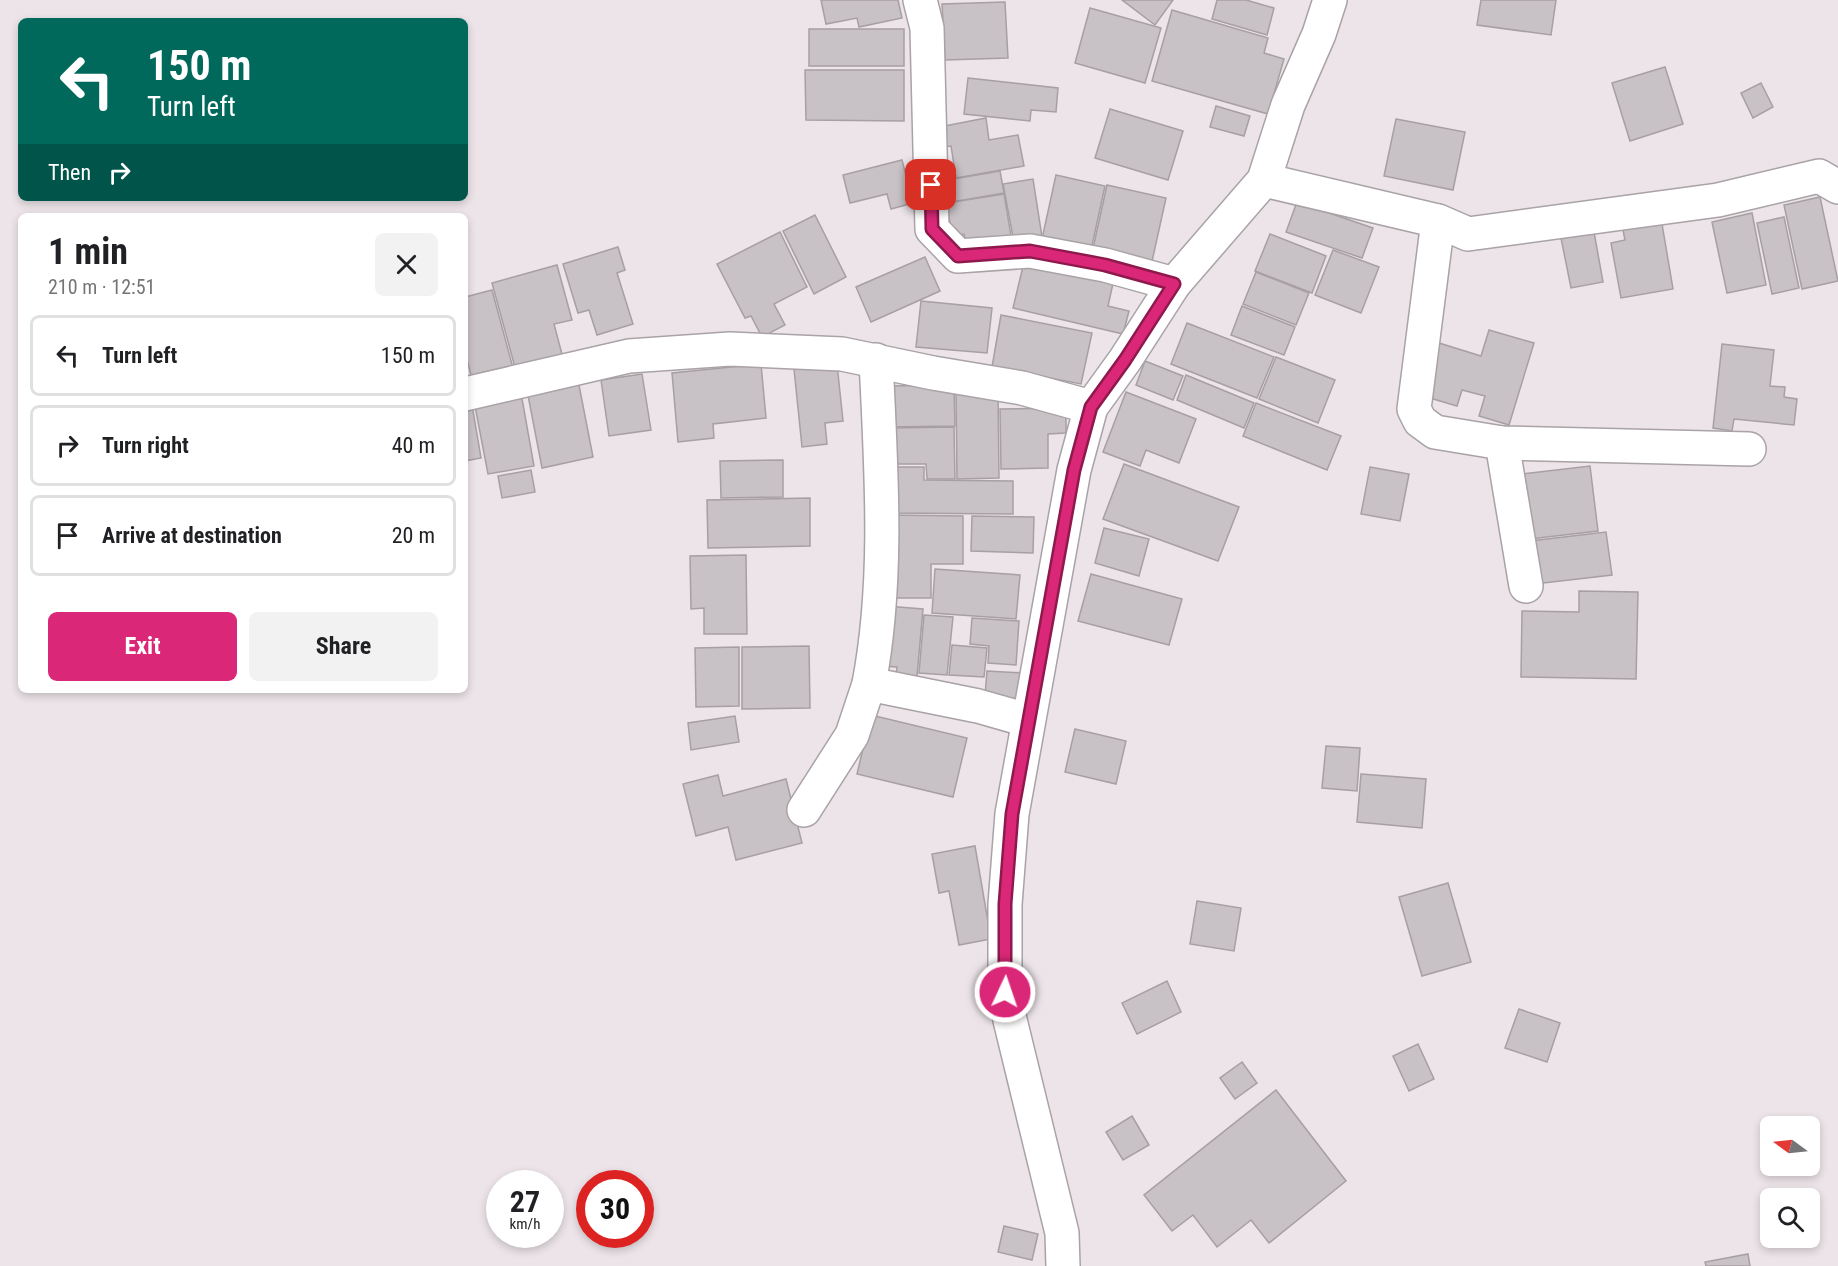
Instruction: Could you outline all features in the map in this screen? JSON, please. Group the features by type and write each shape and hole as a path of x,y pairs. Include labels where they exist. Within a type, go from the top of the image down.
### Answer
{"street":[{"path":"920,0 927,28 932,229 958,256 1030,251 1105,265 1174,284"},
{"path":"1063,1266 1062,1233 1005,992 1005,904 1012,814 1066,507 1091,407 1125,360 1174,284 1264,180 1288,105 1319,34 1330,0"},
{"path":"1264,180 1438,221 1468,234 1718,200 1819,176 1838,187"},
{"path":"1438,221 1422,331 1414,409 1420,421 1434,432 1502,443 1749,449"},
{"path":"468,393 629,356 730,349 842,354 1022,388 1091,407"},
{"path":"804,810 852,735 869,684 876,648 882,477 876,360"},
{"path":"1502,443 1526,586"},
{"path":"869,684 978,706 1027,720"}],"building":[{"path":"821,0 898,0 902,18 859,27 857,18 826,24"},
{"path":"1122,0 1173,0 1155,25"},
{"path":"1217,0 1246,0 1274,8 1267,35 1212,19"},
{"path":"1481,0 1556,0 1551,35 1477,25"},
{"path":"1005,2 1008,58 945,60 942,4"},
{"path":"1090,8 1161,28 1145,83 1075,63"},
{"path":"1172,10 1268,38 1264,53 1284,59 1268,114 1152,81"},
{"path":"809,29 904,29 904,66 809,66"},
{"path":"1665,67 1683,124 1630,141 1612,83"},
{"path":"805,70 904,70 904,121 806,120"},
{"path":"968,78 1058,88 1056,112 1031,110 1030,121 964,114"},
{"path":"1761,83 1773,107 1753,118 1741,93"},
{"path":"1216,106 1250,116 1244,136 1210,127"},
{"path":"1110,109 1183,131 1168,180 1095,158"},
{"path":"986,118 989,140 1018,135 1024,166 956,178 951,146 938,148 934,128"},
{"path":"1396,119 1465,132 1453,190 1384,176"},
{"path":"902,160 913,203 891,209 887,194 850,203 843,175"},
{"path":"1000,171 1004,193 946,203 942,181"},
{"path":"1056,175 1105,186 1091,250 1042,239"},
{"path":"1033,179 1042,237 1014,242 1003,184"},
{"path":"1107,185 1166,198 1151,266 1092,253"},
{"path":"1004,194 1012,242 967,250 964,234 952,236 947,203"},
{"path":"1820,197 1838,281 1802,289 1784,205"},
{"path":"1297,202 1373,228 1362,258 1286,232"},
{"path":"1752,213 1766,285 1727,293 1712,222"},
{"path":"815,215 846,277 814,294 783,231"},
{"path":"1784,217 1799,288 1772,294 1757,223"},
{"path":"1661,218 1673,289 1621,298 1611,243 1625,240 1622,225"},
{"path":"780,232 807,287 774,304 785,325 762,337 751,316 745,318 717,264"},
{"path":"1594,232 1603,282 1571,288 1561,238"},
{"path":"1270,234 1326,256 1312,293 1255,271"},
{"path":"618,247 625,270 617,273 633,324 597,335 589,310 578,313 563,264"},
{"path":"1333,250 1379,267 1361,313 1315,295"},
{"path":"925,257 940,291 871,322 856,287"},
{"path":"1025,258 1114,279 1108,306 1129,311 1123,334 1013,308"},
{"path":"557,265 572,320 554,324 563,358 516,371 492,283"},
{"path":"1256,272 1309,293 1296,325 1243,304"},
{"path":"492,290 513,368 472,379 468,364 468,296"},
{"path":"921,301 992,308 987,353 916,347"},
{"path":"1242,306 1295,327 1284,355 1231,335"},
{"path":"1001,315 1092,333 1081,384 992,367"},
{"path":"1187,323 1274,357 1257,398 1171,364"},
{"path":"1489,330 1534,343 1509,425 1479,416 1485,396 1462,390 1457,406 1423,396 1439,343 1481,356"},
{"path":"1722,344 1774,350 1770,386 1785,387 1784,397 1797,399 1794,425 1734,419 1732,431 1713,428"},
{"path":"1276,357 1335,380 1318,423 1259,399"},
{"path":"1145,361 1183,376 1173,400 1136,385"},
{"path":"761,364 766,418 713,424 714,438 678,442 672,373"},
{"path":"837,364 843,421 825,423 827,444 802,447 794,369"},
{"path":"642,374 651,430 609,436 601,380"},
{"path":"1186,375 1254,403 1244,428 1177,400"},
{"path":"578,380 593,457 542,468 527,390"},
{"path":"954,385 955,426 888,427 887,386"},
{"path":"998,390 999,478 957,479 956,391"},
{"path":"1126,392 1196,419 1179,463 1146,450 1140,466 1103,452"},
{"path":"521,393 534,466 488,474 474,401"},
{"path":"1256,403 1341,436 1327,470 1243,436"},
{"path":"472,405 481,458 468,460 468,406"},
{"path":"1066,408 1066,433 1048,434 1048,468 1001,469 1000,409"},
{"path":"954,427 955,479 927,479 926,464 888,464 888,428"},
{"path":"783,460 783,497 721,498 720,461"},
{"path":"1124,464 1239,507 1218,561 1103,519"},
{"path":"1590,466 1598,531 1530,539 1522,474"},
{"path":"888,467 924,467 924,480 1013,481 1013,514 888,513"},
{"path":"1370,467 1409,474 1400,521 1361,514"},
{"path":"531,470 535,492 502,498 498,476"},
{"path":"810,498 810,546 708,548 707,500"},
{"path":"888,515 963,516 963,564 931,564 931,598 887,598"},
{"path":"972,516 1034,517 1033,553 971,551"},
{"path":"1104,528 1149,539 1139,576 1095,563"},
{"path":"1606,532 1612,575 1535,584 1530,541"},
{"path":"746,555 747,634 704,634 704,608 691,609 690,556"},
{"path":"935,569 1020,575 1016,619 932,613"},
{"path":"1091,574 1182,599 1169,645 1078,621"},
{"path":"1579,591 1638,592 1636,679 1521,677 1522,611 1579,612"},
{"path":"886,606 923,609 917,676 896,675 897,667 881,666"},
{"path":"924,615 953,617 947,675 919,673"},
{"path":"972,618 1019,621 1016,665 988,663 989,646 970,644"},
{"path":"952,645 987,648 984,677 949,675"},
{"path":"809,646 810,708 742,709 742,647"},
{"path":"739,647 739,706 696,707 695,648"},
{"path":"987,671 1025,673 1024,699 985,696"},
{"path":"871,715 967,738 953,797 857,774"},
{"path":"735,716 739,742 691,750 688,723"},
{"path":"1075,729 1126,741 1116,784 1065,772"},
{"path":"1326,746 1360,748 1357,791 1322,788"},
{"path":"1361,774 1426,779 1422,828 1357,822"},
{"path":"718,775 723,796 786,779 802,843 736,860 728,827 696,836 683,784"},
{"path":"975,846 991,939 959,945 949,891 939,893 932,854"},
{"path":"1448,883 1471,962 1422,976 1399,897"},
{"path":"1197,901 1241,908 1234,951 1190,944"},
{"path":"1167,981 1181,1012 1137,1034 1122,1003"},
{"path":"1519,1009 1560,1023 1547,1062 1505,1048"},
{"path":"1418,1044 1434,1079 1409,1091 1393,1056"},
{"path":"1242,1062 1257,1083 1235,1099 1220,1078"},
{"path":"1276,1090 1346,1181 1269,1243 1251,1220 1217,1247 1193,1215 1172,1231 1144,1195"},
{"path":"1132,1116 1149,1145 1123,1160 1106,1132"},
{"path":"1004,1226 1038,1234 1032,1260 998,1252"},
{"path":"1748,1254 1750,1266 1706,1266 1705,1262"}],"route":[{"path":"931,185 932,229 958,256 1030,251 1105,265 1174,284 1125,360 1091,407 1074,470 1027,720 1012,814 1005,904 1005,992"}]}
